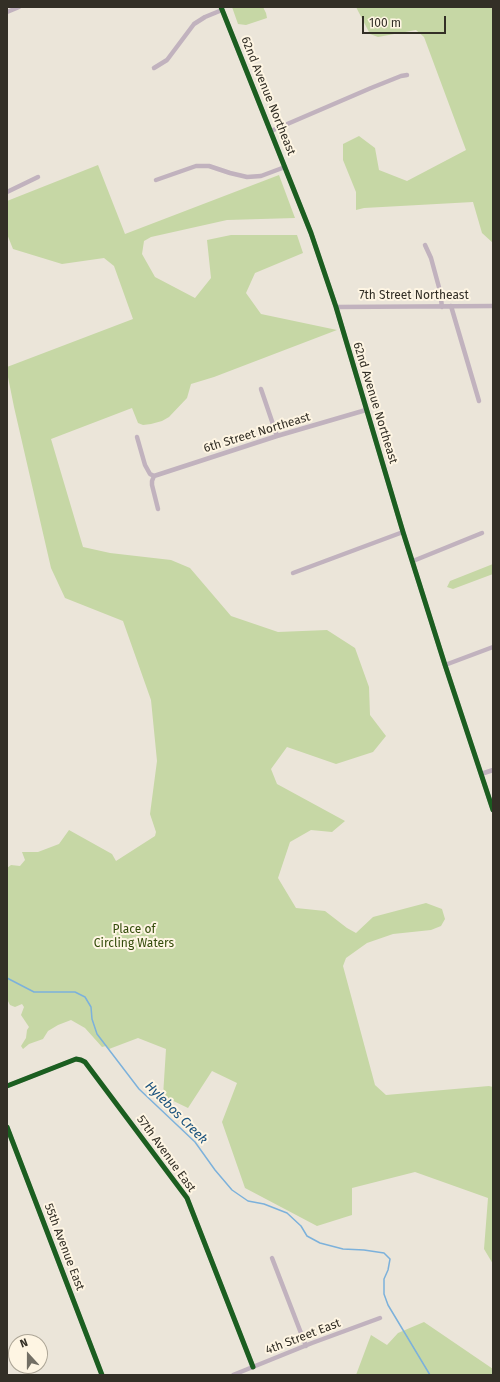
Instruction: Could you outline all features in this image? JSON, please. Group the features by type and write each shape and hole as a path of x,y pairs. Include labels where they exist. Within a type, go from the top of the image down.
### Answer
{"street":[{"path":"7,12 19,7"},
{"path":"154,68 168,60 194,24 222,9"},
{"name":"62nd Avenue Northeast","path":"222,9 311,233 336,306 403,532 493,810"},
{"path":"271,131 371,88 407,75"},
{"path":"156,180 196,166 209,166 246,177 261,176 285,167"},
{"path":"7,192 38,177"},
{"path":"425,245 431,258 440,291 442,307"},
{"name":"7th Street Northeast","path":"336,306 493,306"},
{"path":"451,306 479,401"},
{"path":"261,389 278,436"},
{"name":"6th Street Northeast","path":"154,476 278,436 366,410"},
{"path":"137,437 145,465 150,474 154,476 152,485 158,509"},
{"path":"293,573 403,532"},
{"path":"413,561 482,533"},
{"path":"445,665 493,647"},
{"path":"481,774 493,770"},
{"name":"57th Avenue East","path":"7,1086 76,1059 85,1062 187,1198 253,1367"},
{"name":"55th Avenue East","path":"7,1127 102,1375"},
{"path":"272,1258 306,1346"},
{"name":"4th Street East","path":"233,1375 380,1318"}],"green space":[{"path":"232,7 263,7 267,18 246,25 238,24"},
{"path":"356,7 493,7 493,243 482,233 473,202 364,208 356,210 356,192 343,160 343,144 359,136 375,148 379,170 407,181 466,150 424,37 416,30 378,37 370,34"},
{"name":"Place of Circling Waters","path":"98,165 125,234 279,175 295,218 227,220 151,237 144,241 142,254 155,277 195,298 211,278 207,240 231,235 297,235 303,253 255,273 246,293 261,314 337,330 214,377 191,384 187,398 169,417 162,421 143,425 138,423 132,408 51,439 83,547 110,553 171,560 190,568 231,616 278,632 327,630 355,648 369,687 370,715 386,736 373,752 336,764 287,747 271,769 277,784 345,821 332,832 311,830 290,842 278,878 296,908 325,911 356,933 373,917 426,903 442,909 445,919 441,926 431,930 393,934 367,943 346,958 343,966 375,1085 386,1095 489,1086 493,1087 493,1264 484,1249 488,1198 415,1172 352,1188 352,1215 317,1226 245,1188 222,1122 237,1083 212,1071 188,1108 163,1096 166,1049 138,1038 109,1049 106,1046 102,1047 85,1028 71,1020 48,1031 43,1039 29,1044 23,1049 21,1046 26,1038 29,1027 21,1015 24,1007 22,1004 15,1007 10,1005 7,999 7,868 11,865 20,866 25,860 22,852 38,852 59,844 69,830 112,854 116,861 155,836 156,832 150,814 157,761 151,700 123,621 65,598 51,568 7,372 7,367 133,319 114,266 104,258 62,264 13,249 7,234 7,201"},
{"path":"493,564 493,574 453,589 447,587 450,581"},
{"path":"424,1322 493,1369 493,1375 356,1375 371,1335 387,1345 398,1333"}],"waterway":[{"name":"Hylebos Creek","path":"7,978 34,992 75,992 85,997 91,1007 92,1019 97,1034 139,1089 195,1142 215,1170 232,1190 248,1201 264,1204 287,1213 301,1226 307,1236 320,1243 343,1249 384,1253 390,1259 388,1270 384,1279 384,1294 388,1305 430,1375"}],"cycle path":[{"path":"221,7 311,233 336,307 403,532 493,810"},
{"path":"7,1086 76,1059 85,1062 187,1198 253,1367"},
{"path":"7,1127 102,1375"}]}
